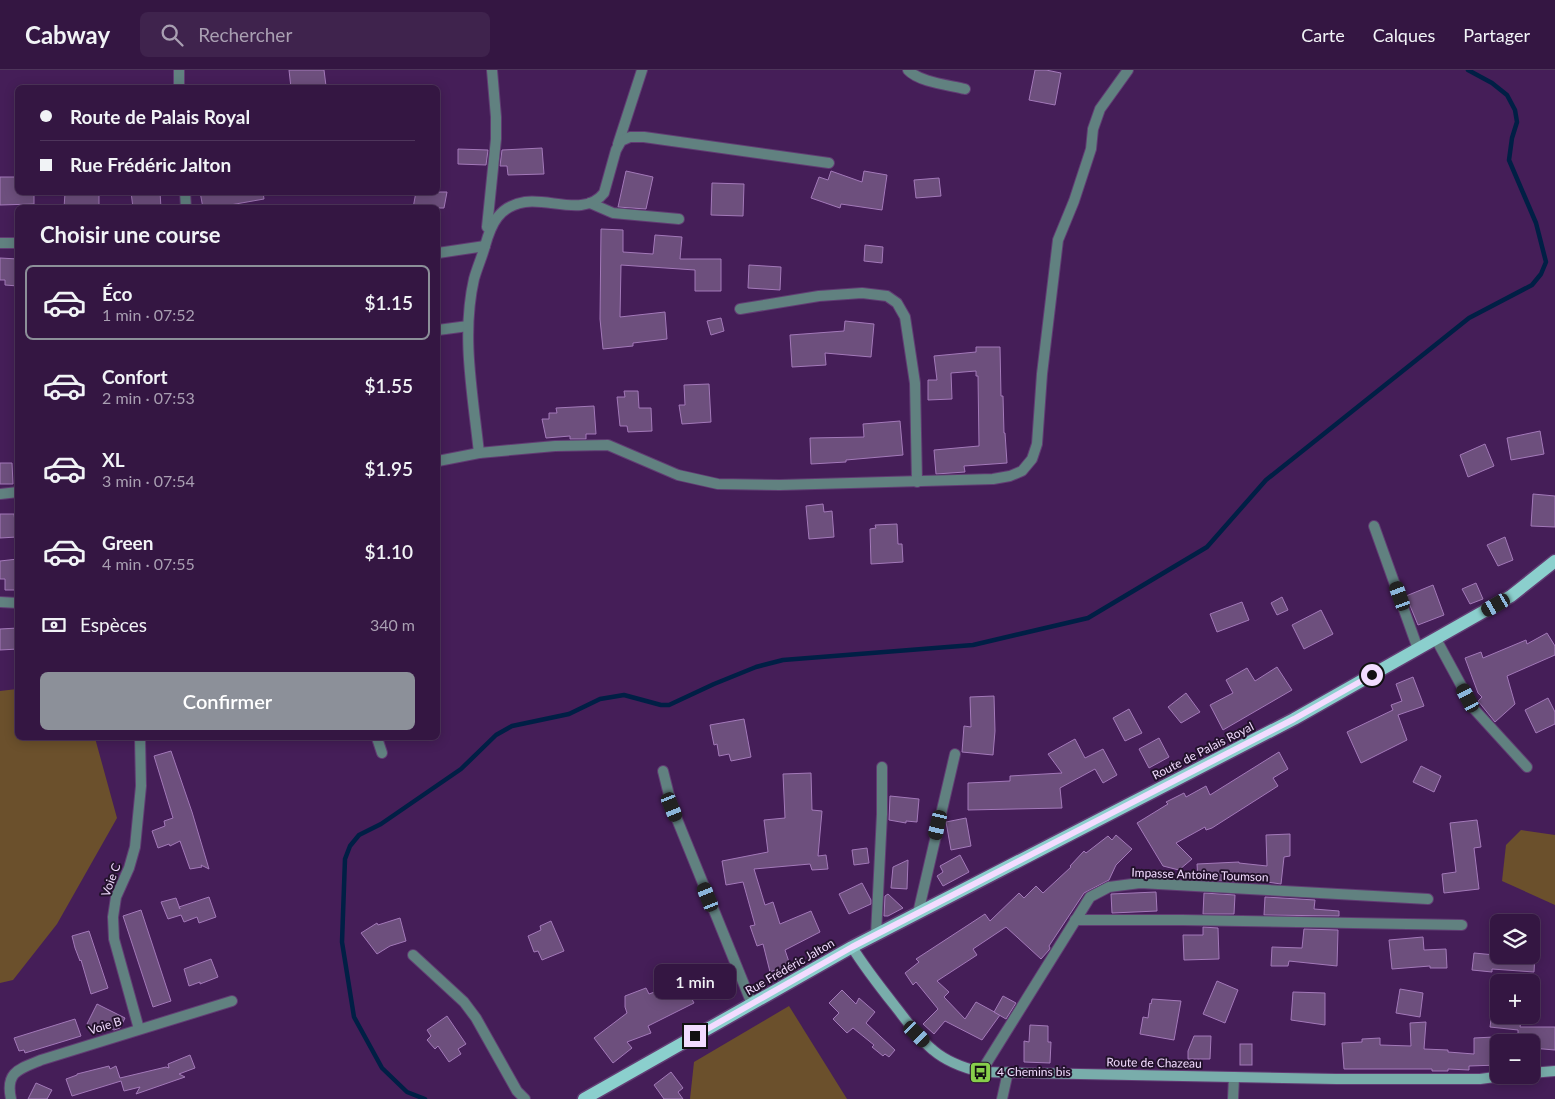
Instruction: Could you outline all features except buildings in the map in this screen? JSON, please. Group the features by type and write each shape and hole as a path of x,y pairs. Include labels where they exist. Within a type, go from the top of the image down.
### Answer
{"main road":[{"name":"Route de Palais Royal","path":"852,947 1294,719 1511,596 1555,561"},
{"name":"Rue Frédéric Jalton","path":"584,1099 852,947"},
{"name":"Route de Chazeau","path":"852,947 861,962 917,1034 933,1050 955,1064 981,1072 1234,1077 1490,1078"},
{"path":"1540,1072 1555,1071"}],"street":[{"path":"179,70 179,85"},
{"path":"480,453 469,356 468,326 474,279 485,246 496,139 492,70"},
{"path":"590,204 604,193 642,70"},
{"path":"908,70 912,75 920,78 964,89"},
{"path":"440,461 480,453 555,446 608,445 678,474 718,484 780,485 993,479 1010,476 1022,471 1032,459 1036,444 1042,374 1058,240 1086,167 1091,150 1093,129 1100,109 1128,70"},
{"path":"616,150 621,141 630,137 644,137 829,163"},
{"path":"486,235 494,219 508,207 525,202 590,204 613,213 679,220"},
{"path":"0,244 15,243"},
{"path":"440,253 485,246"},
{"path":"740,308 819,296 862,293 887,296 897,303 905,317 915,383 917,482"},
{"path":"440,330 468,326"},
{"path":"0,494 15,492"},
{"path":"1374,526 1418,649"},
{"path":"0,602 15,603"},
{"path":"1436,639 1474,709 1527,768"},
{"name":"Voie C","path":"139,1029 114,939 113,917 116,897 136,847 141,786 140,740"},
{"path":"378,740 382,754"},
{"path":"918,913 955,754"},
{"path":"876,935 882,814 882,767"},
{"path":"663,771 672,807 752,1004"},
{"name":"Impasse Antoine Toumson","path":"981,1072 1090,897 1109,887 1140,883 1428,899"},
{"path":"1075,920 1192,920 1462,925"},
{"path":"413,955 464,1002 476,1018 517,1091 525,1099"},
{"name":"Voie B","path":"11,1099 8,1086 10,1079 20,1069 41,1060 232,1001"},
{"path":"1002,1099 1008,1072"},
{"path":"1233,1099 1234,1077"}],"shaded area":[{"path":"15,689 15,740 96,740 117,818 57,924 13,980 0,983 0,691"},
{"path":"1521,830 1555,835 1555,905 1502,881 1506,845"},
{"path":"789,1006 847,1099 690,1099 694,1062"}],"waterway":[{"path":"425,1099 407,1092 382,1068 354,1017 342,942 345,859 350,846 359,835 381,824 461,769 496,735 512,726 569,714 600,699 624,695 661,705 669,705 756,667 783,660 973,645 1088,618 1207,547 1266,480 1469,318 1532,285 1541,274 1546,262 1536,223 1509,160 1512,138 1517,122 1515,110 1507,95 1492,83 1468,70"}],"place":[{"name":"4 Chemins bis","path":"981,1072"}],"route":[{"path":"695,1036 852,947 1294,719 1372,675"}]}
